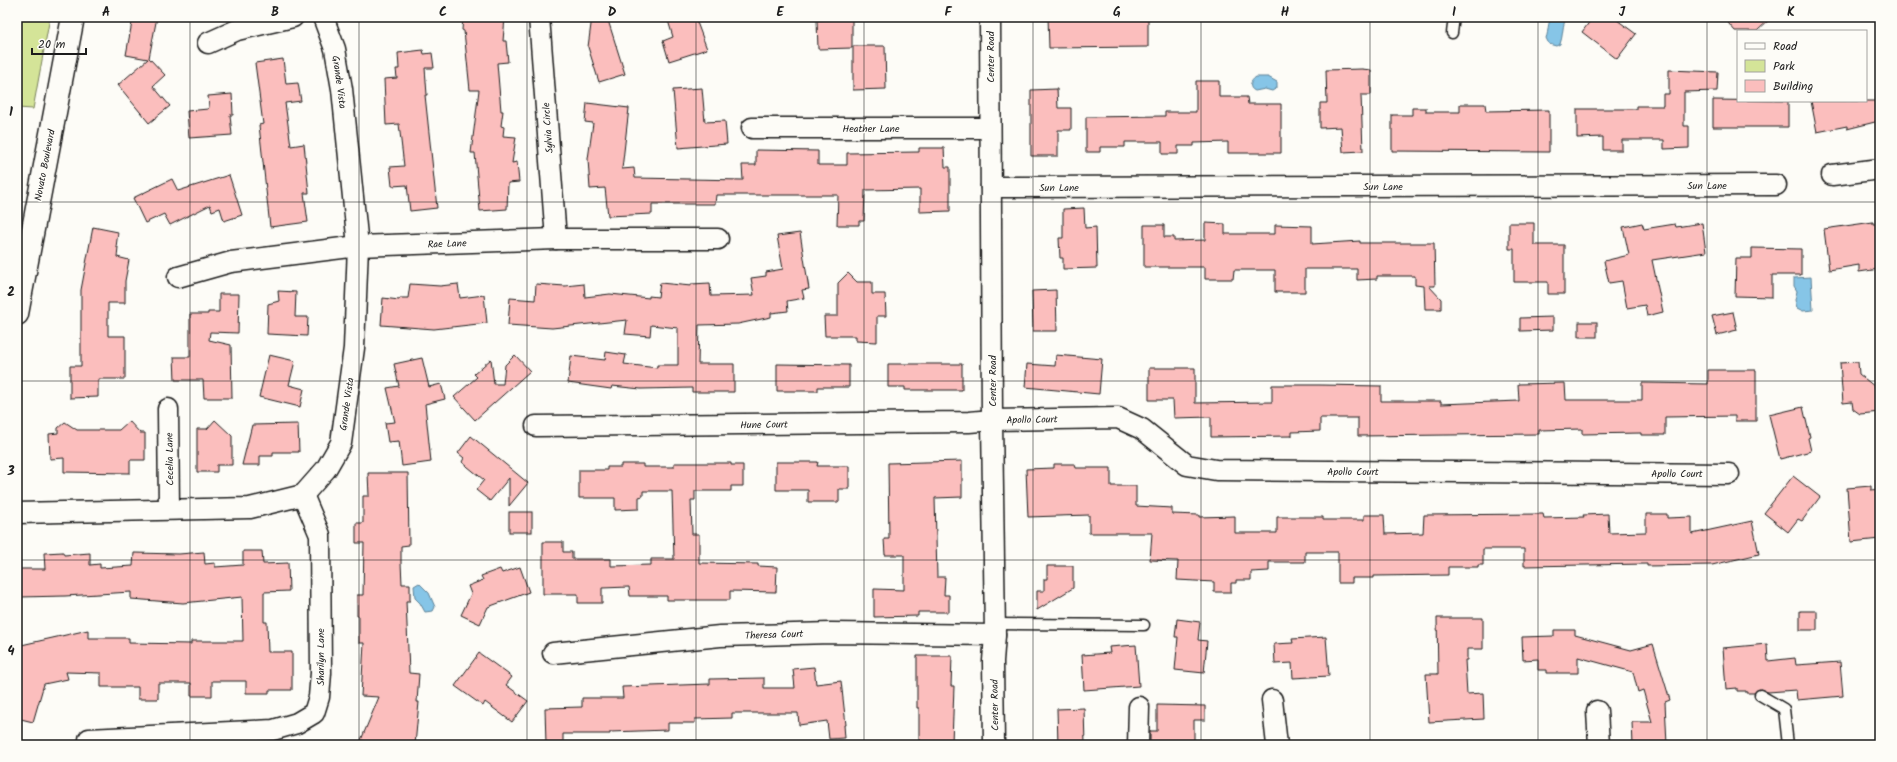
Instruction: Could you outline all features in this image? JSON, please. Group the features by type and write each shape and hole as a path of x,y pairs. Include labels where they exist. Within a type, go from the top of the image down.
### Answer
{"main road":[{"name":"Novato Boulevard","path":"18,302 73,17"}],"street":[{"path":"208,43 236,30 293,17"},
{"name":"Grande Vista","path":"303,495 326,469 341,443 354,348 358,246 342,89 335,50 323,17"},
{"name":"Sylvia Circle","path":"539,17 556,239"},
{"name":"Center Road","path":"990,17 992,420 995,630 993,661 994,745"},
{"name":"Heather Lane","path":"752,128 990,128"},
{"path":"1832,174 1880,169"},
{"name":"Sun Lane","path":"991,187 1776,185"},
{"name":"Rae Lane","path":"178,277 231,262 358,246 556,239 718,239"},
{"name":"Cecelia Lane","path":"168,409 169,508"},
{"name":"Apollo Court","path":"992,420 1118,418 1142,429 1188,465 1216,470 1729,474"},
{"name":"Hune Court","path":"536,426 969,422 992,420"},
{"path":"17,513 169,508 250,508 303,495"},
{"name":"Sharilyn Lane","path":"89,739 273,730 297,723 314,713 319,697 321,674 320,535 303,495"},
{"name":"Theresa Court","path":"553,654 720,636 995,630"},
{"path":"1272,700 1277,745"},
{"path":"1138,745 1139,707"},
{"path":"1597,711 1599,745"}],"lane":[{"path":"1452,33 1454,17"},
{"path":"995,630 1144,625"},
{"path":"1760,695 1784,709 1788,745"}],"green space":[{"path":"17,17 50,17 33,109 17,108"}],"water":[{"path":"1552,17 1564,17 1565,20 1560,44 1556,46 1549,44 1546,38 1549,22"},
{"path":"1256,77 1268,77 1277,82 1277,88 1272,91 1265,89 1253,90 1251,88 1251,84 1252,80"},
{"path":"1811,277 1813,310 1803,311 1797,308 1795,300 1797,291 1794,286 1794,278"},
{"path":"419,583 429,593 435,607 433,611 425,612 415,598 414,586"}],"building":[{"path":"133,17 157,17 149,58 165,75 153,86 170,106 149,123 118,85 148,59 126,55"},
{"path":"463,17 505,17 503,41 506,41 508,62 497,63 501,111 503,111 501,126 504,127 503,136 516,137 512,163 517,162 519,182 508,183 507,209 480,211 475,153 471,153 479,90 470,90 464,31 462,30"},
{"path":"592,17 607,17 625,74 599,82 588,47"},
{"path":"667,17 695,17 707,49 669,61 663,41 673,37"},
{"path":"1048,17 1148,17 1148,47 1049,48"},
{"path":"1593,17 1613,17 1636,34 1617,59 1582,32"},
{"path":"1723,17 1772,17 1758,30 1735,31"},
{"path":"852,19 852,48 818,49 817,20"},
{"path":"853,46 885,46 886,89 853,90"},
{"path":"423,50 424,54 432,53 434,68 425,68 427,95 425,95 437,208 410,211 407,185 392,186 390,167 404,166 399,124 386,125 384,79 397,78 396,69 399,69 398,53"},
{"path":"283,59 286,84 298,83 301,101 285,103 291,146 304,144 309,193 304,193 308,222 270,227 259,125 263,124 255,63"},
{"path":"1326,70 1371,70 1371,95 1361,95 1363,151 1343,152 1341,127 1320,128 1320,103 1327,103"},
{"path":"1669,70 1718,72 1717,91 1684,92 1684,126 1689,126 1689,148 1664,149 1664,140 1622,140 1622,150 1603,150 1603,137 1577,138 1577,109 1636,109 1636,106 1663,106 1663,94 1669,94"},
{"path":"1196,81 1219,81 1219,97 1247,97 1248,104 1281,104 1281,153 1228,153 1228,142 1194,143 1194,146 1178,146 1178,154 1162,154 1162,142 1125,142 1125,147 1100,147 1100,152 1086,152 1086,117 1165,116 1165,112 1196,112"},
{"path":"702,88 705,122 725,121 727,144 678,148 673,90"},
{"path":"1057,89 1058,108 1071,108 1071,130 1058,130 1058,156 1031,156 1031,90"},
{"path":"232,94 233,115 230,115 232,135 189,138 187,111 208,109 208,96"},
{"path":"1713,100 1737,100 1737,102 1788,102 1788,127 1713,127"},
{"path":"1875,101 1879,121 1847,129 1847,126 1817,132 1811,102"},
{"path":"587,103 629,108 622,169 634,168 635,178 743,180 742,165 756,165 756,150 818,151 818,165 847,165 847,153 919,152 919,148 944,148 945,167 950,167 950,211 920,212 920,189 865,190 864,221 859,221 859,225 837,225 838,195 716,195 715,204 652,204 652,214 608,216 605,188 590,189 588,159 593,123 585,122"},
{"path":"1460,104 1485,104 1486,111 1549,110 1549,152 1392,151 1392,115 1412,115 1412,108 1426,108 1426,112 1460,112"},
{"path":"229,175 242,215 224,221 220,208 212,211 210,205 170,225 164,214 145,223 133,198 172,179 178,191"},
{"path":"1084,208 1085,228 1096,227 1097,268 1063,269 1063,258 1060,258 1059,238 1063,238 1063,209"},
{"path":"1873,222 1873,224 1879,224 1880,231 1880,256 1877,257 1879,269 1859,272 1859,265 1829,270 1824,229"},
{"path":"1205,223 1225,224 1225,234 1275,234 1275,225 1312,226 1312,244 1360,241 1360,243 1434,243 1435,286 1429,286 1441,299 1441,309 1425,309 1424,286 1415,285 1415,276 1377,276 1377,279 1357,280 1357,269 1305,269 1305,292 1275,292 1275,270 1234,270 1233,279 1205,279 1205,267 1144,267 1144,225 1164,225 1164,237 1174,237 1174,241 1205,240"},
{"path":"1509,223 1534,223 1534,245 1564,245 1564,294 1548,294 1548,282 1514,282 1514,249 1509,249"},
{"path":"1642,223 1644,229 1675,224 1676,227 1702,223 1706,252 1652,260 1663,312 1647,316 1645,305 1627,308 1622,281 1609,283 1604,261 1629,255 1623,227"},
{"path":"93,227 118,232 116,247 118,247 117,257 129,260 125,281 125,303 108,303 108,336 125,336 125,379 98,379 98,397 70,398 70,366 81,366 81,290"},
{"path":"800,233 809,289 802,290 804,298 787,301 788,311 771,313 771,317 738,324 699,325 698,364 734,364 734,392 692,392 692,388 641,389 612,386 611,389 568,383 571,356 605,360 606,352 626,355 624,364 657,368 657,365 678,365 678,328 651,325 650,336 625,334 627,320 552,328 508,325 510,298 535,300 536,284 565,286 584,284 585,297 610,294 649,298 649,296 658,297 660,283 691,286 691,284 710,283 711,296 754,295 751,278 766,276 766,272 783,269 777,236"},
{"path":"1752,248 1801,249 1801,275 1772,275 1772,297 1735,296 1736,258 1752,258"},
{"path":"848,273 857,282 872,282 872,294 885,294 886,316 877,316 877,342 856,341 856,336 825,336 824,316 838,316 838,283"},
{"path":"410,284 440,286 458,284 460,298 484,295 487,323 434,329 381,325 383,298 399,300 400,298 408,298"},
{"path":"1056,290 1057,331 1033,331 1032,291"},
{"path":"278,291 296,292 295,317 308,317 307,336 267,334 268,304 279,301"},
{"path":"219,294 239,294 238,333 210,332 209,340 231,345 232,398 204,398 203,380 175,380 174,357 190,357 190,314 208,314 208,312 219,312"},
{"path":"1733,312 1737,330 1717,335 1712,316"},
{"path":"1553,317 1553,330 1520,331 1520,318"},
{"path":"1579,322 1597,322 1597,337 1579,337"},
{"path":"269,355 295,361 289,385 304,389 300,407 259,397"},
{"path":"515,355 530,371 475,420 454,397 477,377 474,374 491,359 494,384 503,384 505,365"},
{"path":"1056,355 1102,359 1099,394 1025,387 1027,364 1055,366"},
{"path":"422,358 429,387 441,384 445,399 425,404 431,462 402,466 399,441 388,442 385,423 395,422 387,388 399,386 394,364"},
{"path":"1858,362 1859,374 1880,391 1880,412 1860,414 1853,409 1852,402 1843,403 1840,363"},
{"path":"777,364 849,365 849,387 818,387 818,391 777,391"},
{"path":"888,364 962,364 962,390 905,390 905,387 888,387"},
{"path":"1149,368 1195,368 1195,403 1272,402 1272,385 1320,385 1381,386 1381,401 1441,401 1441,404 1519,401 1518,384 1565,383 1566,400 1642,400 1642,383 1708,384 1708,370 1756,370 1756,421 1735,421 1735,416 1665,417 1665,435 1641,435 1641,433 1582,434 1582,429 1539,430 1539,434 1358,436 1358,418 1320,418 1320,431 1292,432 1292,436 1211,437 1211,417 1174,418 1173,400 1149,400"},
{"path":"1803,407 1810,437 1808,438 1811,451 1780,459 1769,415"},
{"path":"215,420 232,436 232,465 217,465 217,472 197,472 197,429 207,429"},
{"path":"129,421 140,433 145,433 145,460 130,460 130,473 64,472 64,458 50,459 49,434 58,433 58,428 65,422 77,430 119,430"},
{"path":"298,424 299,452 273,452 273,456 260,456 260,465 242,465 252,425"},
{"path":"471,436 528,483 509,506 509,478 490,501 476,490 484,480 462,462 464,458 458,453"},
{"path":"962,461 962,497 935,498 937,577 945,577 944,595 949,595 949,612 918,612 918,616 874,617 874,589 904,590 904,555 885,555 884,539 889,539 888,463"},
{"path":"776,462 818,462 817,466 849,466 849,489 839,489 839,502 808,502 808,490 776,490"},
{"path":"674,463 731,463 731,465 743,465 743,486 731,486 731,491 695,491 695,500 691,500 692,534 699,534 699,563 758,564 758,566 777,567 776,592 730,591 730,600 667,600 667,596 630,596 629,587 602,588 602,603 578,603 578,594 543,594 543,542 563,542 563,552 572,552 572,559 611,559 611,566 651,565 651,559 674,559 672,491 643,491 643,496 639,497 639,509 615,510 615,498 579,498 579,470 607,470 607,467 621,467 621,464 643,464 643,467 674,467"},
{"path":"1054,464 1075,464 1076,468 1111,468 1111,486 1136,486 1136,506 1172,508 1172,514 1199,515 1199,517 1235,516 1235,533 1277,533 1277,517 1323,517 1323,520 1364,520 1364,515 1384,515 1385,534 1423,533 1424,515 1543,514 1544,518 1584,517 1583,515 1608,514 1609,533 1646,532 1646,514 1667,514 1667,518 1692,517 1692,534 1752,521 1759,554 1712,565 1647,566 1647,564 1524,566 1524,549 1483,549 1483,565 1478,565 1478,567 1448,567 1448,575 1374,576 1374,578 1352,578 1352,583 1338,583 1338,552 1305,552 1305,562 1269,562 1269,571 1251,572 1251,580 1236,580 1236,583 1231,583 1231,592 1214,592 1214,582 1177,580 1178,561 1150,560 1152,533 1089,533 1089,515 1028,517 1026,469 1054,468"},
{"path":"368,473 408,473 409,545 401,546 401,563 402,584 410,584 410,601 406,601 409,673 419,674 417,702 419,702 415,745 373,745 361,740 379,697 361,696 364,643 359,643 359,616 357,616 357,595 363,595 364,543 356,543 356,523 363,523 363,496 369,496"},
{"path":"1793,476 1820,497 1802,521 1798,519 1788,532 1764,513"},
{"path":"1871,486 1871,490 1880,489 1880,539 1851,542 1847,488"},
{"path":"509,512 532,512 532,532 509,532"},
{"path":"243,551 262,551 263,564 288,563 289,591 264,592 264,622 267,622 268,652 292,652 292,690 269,690 269,693 246,693 246,681 212,681 212,696 191,696 191,683 158,683 158,699 138,699 138,687 101,687 101,673 66,672 68,679 44,684 33,722 17,718 17,646 88,630 88,638 129,638 129,643 191,644 191,641 243,641 242,597 183,603 131,599 131,592 20,597 19,569 45,569 44,553 63,552 64,555 90,553 90,565 100,564 100,568 133,566 134,553 179,554 204,552 205,564 215,563 215,567 243,565"},
{"path":"1047,566 1073,566 1073,588 1037,610 1037,591 1044,591 1044,579 1047,579"},
{"path":"520,567 529,592 488,607 480,624 461,615 471,594 468,586 483,580 481,576 500,569 502,573"},
{"path":"1800,611 1817,611 1817,630 1800,630"},
{"path":"1437,618 1483,618 1483,649 1467,649 1467,660 1465,660 1467,694 1483,693 1484,719 1429,722 1426,674 1438,674"},
{"path":"1177,619 1200,622 1198,640 1207,641 1204,673 1175,670 1178,637 1175,637"},
{"path":"1554,630 1575,630 1575,635 1631,650 1653,644 1670,700 1665,702 1667,745 1633,745 1632,722 1652,722 1643,690 1638,692 1633,672 1578,657 1578,673 1547,673 1547,670 1538,670 1538,659 1523,660 1522,637 1554,636"},
{"path":"1326,637 1329,676 1293,678 1292,663 1275,664 1274,644 1293,643 1292,639"},
{"path":"1767,644 1768,661 1795,658 1796,665 1840,662 1843,696 1797,700 1796,690 1768,692 1760,689 1754,693 1746,693 1746,691 1737,691 1737,688 1726,689 1723,648"},
{"path":"1136,645 1139,686 1084,690 1082,655 1110,653 1109,647"},
{"path":"479,653 512,677 506,685 528,701 512,722 485,702 483,706 455,686"},
{"path":"917,656 952,656 951,686 954,686 952,743 949,743 949,745 919,745"},
{"path":"814,667 816,684 841,681 846,725 844,725 845,738 829,739 827,721 799,725 798,713 732,713 732,718 695,719 695,723 668,723 668,730 610,732 610,734 563,734 563,745 546,745 545,708 582,707 582,698 623,698 622,687 710,684 710,679 764,678 764,688 795,688 793,669"},
{"path":"1157,705 1205,706 1205,720 1194,720 1194,745 1150,745 1150,731 1157,731"},
{"path":"1084,708 1085,745 1058,745 1057,709"}]}
